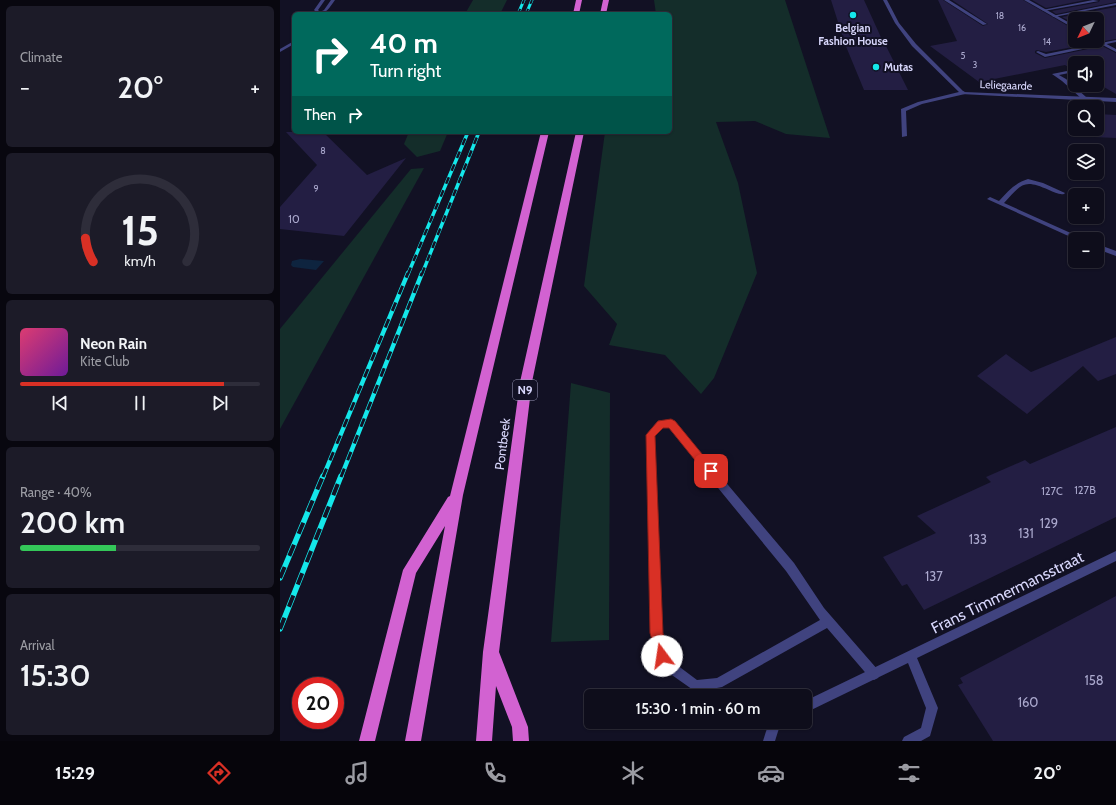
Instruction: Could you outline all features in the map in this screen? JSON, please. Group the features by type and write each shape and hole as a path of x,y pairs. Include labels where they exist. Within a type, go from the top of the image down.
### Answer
{"highway":[{"path":"576,12 579,0"},
{"path":"603,12 606,0"},
{"path":"413,741 456,495 545,134"},
{"name":"Pontbeek","path":"484,741 491,652 526,382 580,134"},
{"path":"367,741 410,570 456,495"},
{"path":"491,652 520,727 520,741"}],"street":[{"path":"317,12 316,10 323,0"},
{"path":"323,12 326,11 333,0"},
{"name":"Leliegaarde","path":"885,0 897,24 914,45 963,93 1116,100"},
{"path":"946,0 985,24"},
{"path":"1026,0 1068,24"},
{"path":"1044,10 1097,1 1095,0"},
{"path":"1054,16 1116,4"},
{"path":"1104,44 1116,41"},
{"path":"280,51 292,43"},
{"path":"1104,45 1116,51"},
{"path":"1038,52 1045,56 1084,48"},
{"path":"1067,72 1054,74 1064,80 1084,98"},
{"path":"904,136 903,110 920,103 963,93"},
{"path":"1000,204 1015,187 1021,182 1026,181 1035,182 1062,193"},
{"path":"990,199 1068,233"},
{"path":"1104,249 1116,254"},
{"path":"828,622 718,683 696,686 673,669 662,656 656,633 650,435 661,424 671,424 790,567 828,622 874,674"},
{"name":"Frans Timmermansstraat","path":"812,704 1116,556"},
{"path":"908,741 926,732 932,708 911,656"},
{"path":"769,741 773,729"}],"green space":[{"path":"473,0 507,0 501,12 466,12"},
{"path":"654,0 785,0 830,138 786,134 755,121 716,122 738,183 757,273 714,378 701,394 665,355 609,345 617,324 584,286 605,134 672,134 672,12 656,12"},
{"path":"408,134 447,134 440,151 417,157 404,144"},
{"path":"424,168 280,429 280,329 411,169"},
{"path":"571,383 610,393 609,640 551,642"}],"water":[{"path":"300,259 324,261 316,270 293,267 291,265 292,261"}],"building":[{"path":"831,0 864,0 884,44 908,90 864,90 845,44"},
{"path":"938,0 943,0 983,26 988,24 952,0 1023,0 1068,26 1068,48 1046,52 1037,50 1035,53 1045,58 1104,47 1116,53 1116,94 1104,87 1104,56 1068,56 1068,67 1065,65 979,82 930,46 957,41"},
{"path":"1032,0 1085,0 1046,8"},
{"path":"1100,0 1116,0 1116,2 1056,14 1052,11 1099,2"},
{"path":"1116,7 1116,39 1104,41 1104,12 1089,12"},
{"path":"1068,16 1068,20 1062,17"},
{"path":"1104,114 1116,115 1116,138 1094,137 1104,136"},
{"path":"286,132 292,132 292,134 325,134 367,175 406,158 344,236 280,229 280,207 317,165"},
{"path":"1116,337 1116,374 1098,381 1083,366 1027,414 977,376 1006,354 1031,372"},
{"path":"1116,427 1116,517 924,610 907,584 902,586 883,557 936,533 917,516 991,482 986,477 1025,460 1030,464"},
{"path":"1116,596 1116,741 993,741 958,685 963,683 960,678"}],"railway":[{"path":"519,12 524,0"},
{"path":"527,12 532,0"},
{"path":"408,274 467,134"},
{"path":"422,274 478,134"},
{"path":"323,477 408,273"},
{"path":"341,477 422,273"},
{"path":"280,578 323,476"},
{"path":"280,629 341,476"}],"place":[{"name":"Belgian Fashion House","path":"853,15"},
{"name":"Mutas","path":"876,67"}],"route":[{"path":"662,656 656,633 650,435 661,424 671,424 711,471"}]}
